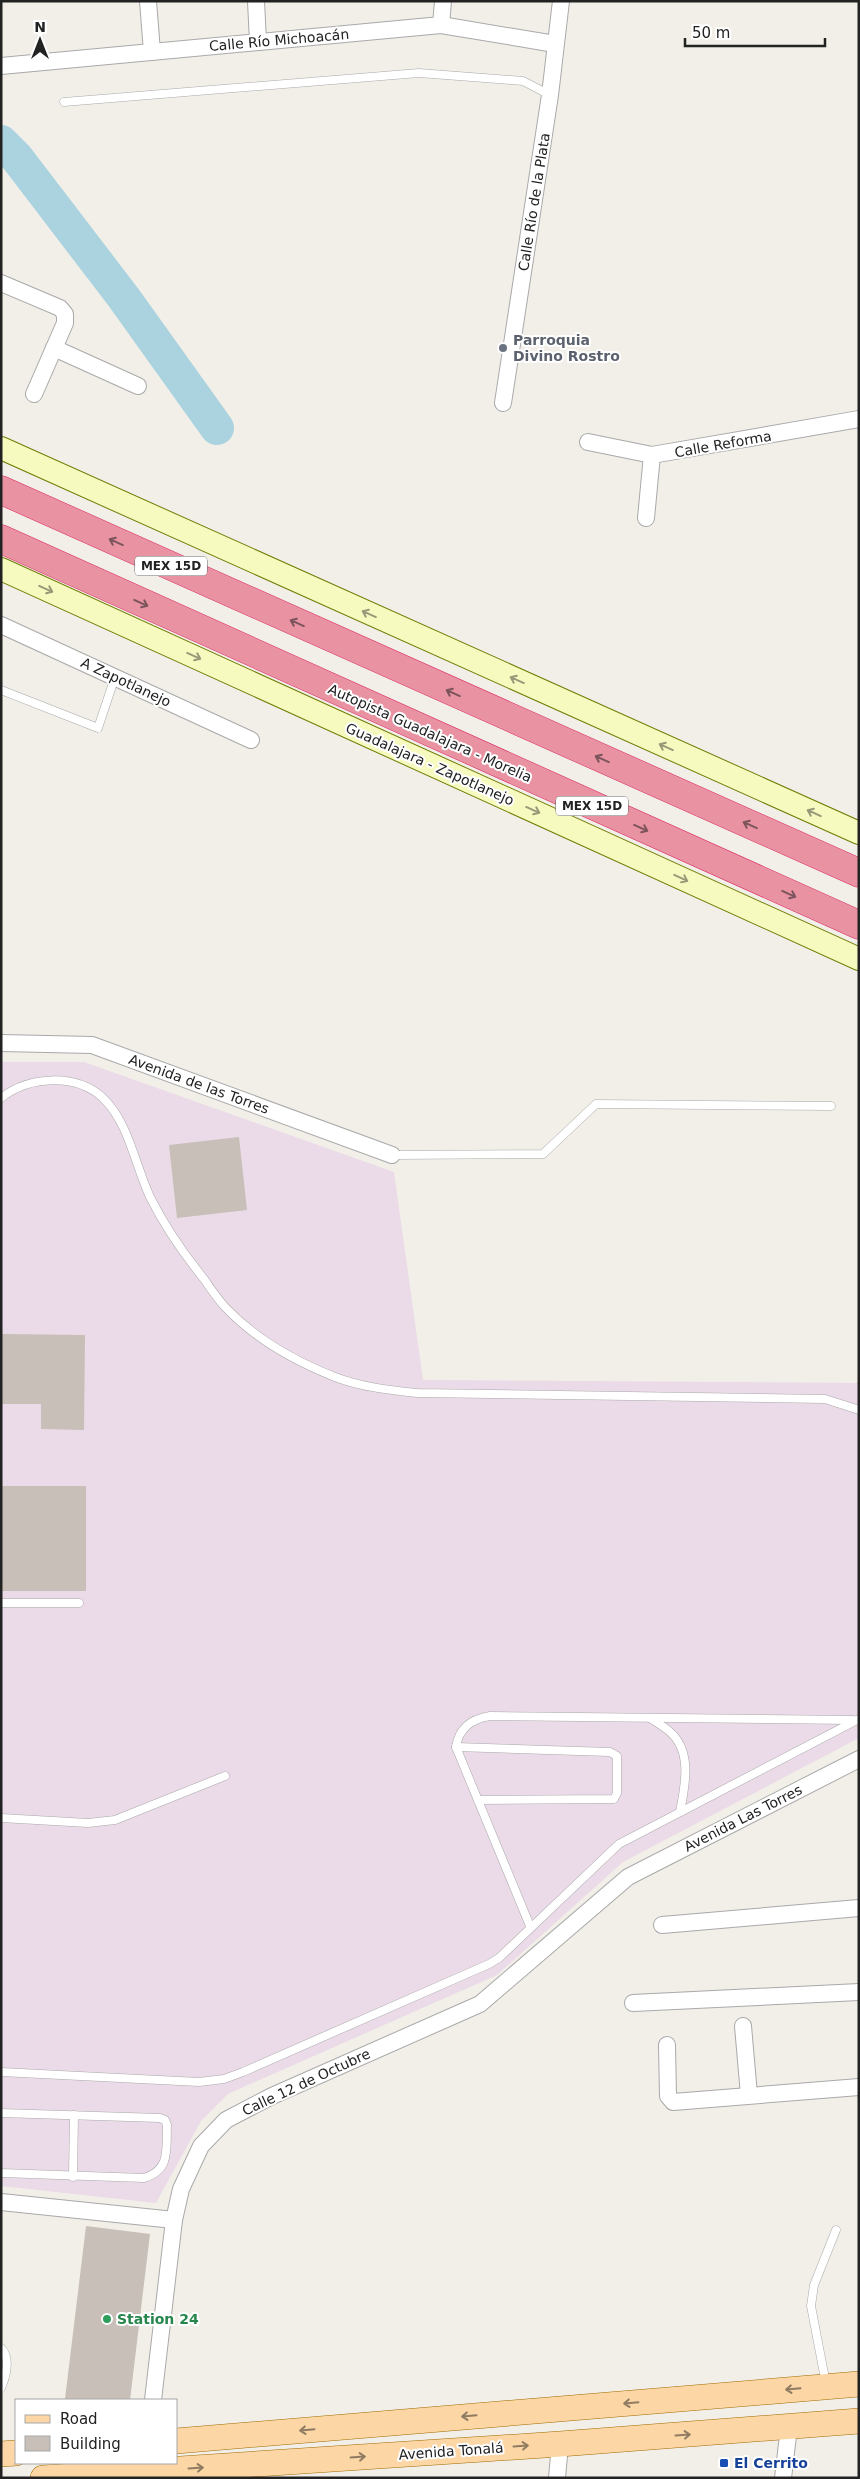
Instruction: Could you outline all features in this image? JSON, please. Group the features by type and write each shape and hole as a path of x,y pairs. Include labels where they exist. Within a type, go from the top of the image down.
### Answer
{"highway":[{"name":"MEX 15D","path":"1,490 859,873"},
{"name":"Autopista Guadalajara - Morelia","path":"1,539 859,925"}],"main road":[{"path":"178,2441 859,2384"},
{"name":"Avenida Tonalá","path":"43,2478 560,2444 859,2421"}],"street":[{"path":"148,1 152,52"},
{"path":"256,1 258,42"},
{"path":"441,25 443,1"},
{"name":"Calle Río de la Plata","path":"503,403 550,95 561,1"},
{"name":"Calle Río Michoacán","path":"1,66 441,25 555,44"},
{"path":"1,283 60,308 65,314 65,323 34,394"},
{"path":"54,348 138,386"},
{"name":"Calle Reforma","path":"588,442 652,455 859,419"},
{"path":"1,448 859,833"},
{"path":"646,518 652,455"},
{"name":"Guadalajara - Zapotlanejo","path":"1,569 859,959"},
{"name":"A Zapotlanejo","path":"1,625 251,740"},
{"name":"Avenida de las Torres","path":"1,1043 92,1045 392,1156"},
{"name":"Avenida Las Torres","path":"628,1878 859,1759"},
{"name":"Calle 12 de Octubre","path":"153,2399 174,2220 181,2189 201,2146 226,2120 272,2096 480,2004 628,1878"},
{"path":"662,1925 859,1908"},
{"path":"633,2003 859,1992"},
{"path":"744,2026 749,2095"},
{"path":"667,2045 669,2100 678,2102 859,2086"},
{"path":"1,2202 174,2220"},
{"path":"783,2478 789,2427"},
{"path":"557,2478 560,2444"}],"lane":[{"path":"64,102 420,73 523,81 550,95"},
{"path":"1,690 98,728 115,677"},
{"path":"1,1098 23,1087 49,1080 74,1082 102,1098 119,1120 145,1187 163,1224 226,1309 255,1333 295,1359 336,1378 377,1388 417,1393 824,1399 859,1410"},
{"path":"392,1156 543,1154 596,1104 831,1106"},
{"path":"1,1603 79,1603"},
{"path":"530,1926 456,1747 461,1730 481,1717 858,1720"},
{"path":"650,1718 670,1732 681,1747 686,1770 680,1812"},
{"path":"1,2072 199,2082 224,2079 489,1964 499,1958 530,1926 618,1844 858,1720"},
{"path":"456,1747 610,1752 617,1756 617,1793 614,1799 478,1800"},
{"path":"1,1818 88,1822 115,1820 225,1776"},
{"path":"1,2113 160,2118 166,2120 168,2125 164,2164 153,2175 137,2178 73,2177 1,2172"},
{"path":"73,2177 74,2115"},
{"path":"827,2386 811,2306 814,2285 836,2230"},
{"path":"1,2348 6,2354 7,2359 1,2388"}],"shaded area":[{"path":"1,1062 84,1062 394,1172 423,1380 859,1383 859,1738 623,1862 497,1975 228,2094 201,2121 156,2203 1,2186"}],"building":[{"path":"239,1137 247,1210 177,1218 169,1145"},
{"path":"1,1334 85,1335 84,1430 41,1429 41,1404 1,1404"},
{"path":"1,1486 86,1486 86,1591 1,1591"},
{"path":"86,2226 150,2234 130,2399 65,2399"}],"waterway":[{"path":"1,142 17,158 124,298 217,428"}],"place":[{"name":"Parroquia Divino Rostro","path":"503,348"},
{"name":"Station 24","path":"107,2319"},
{"name":"El Cerrito","path":"724,2463"}]}
